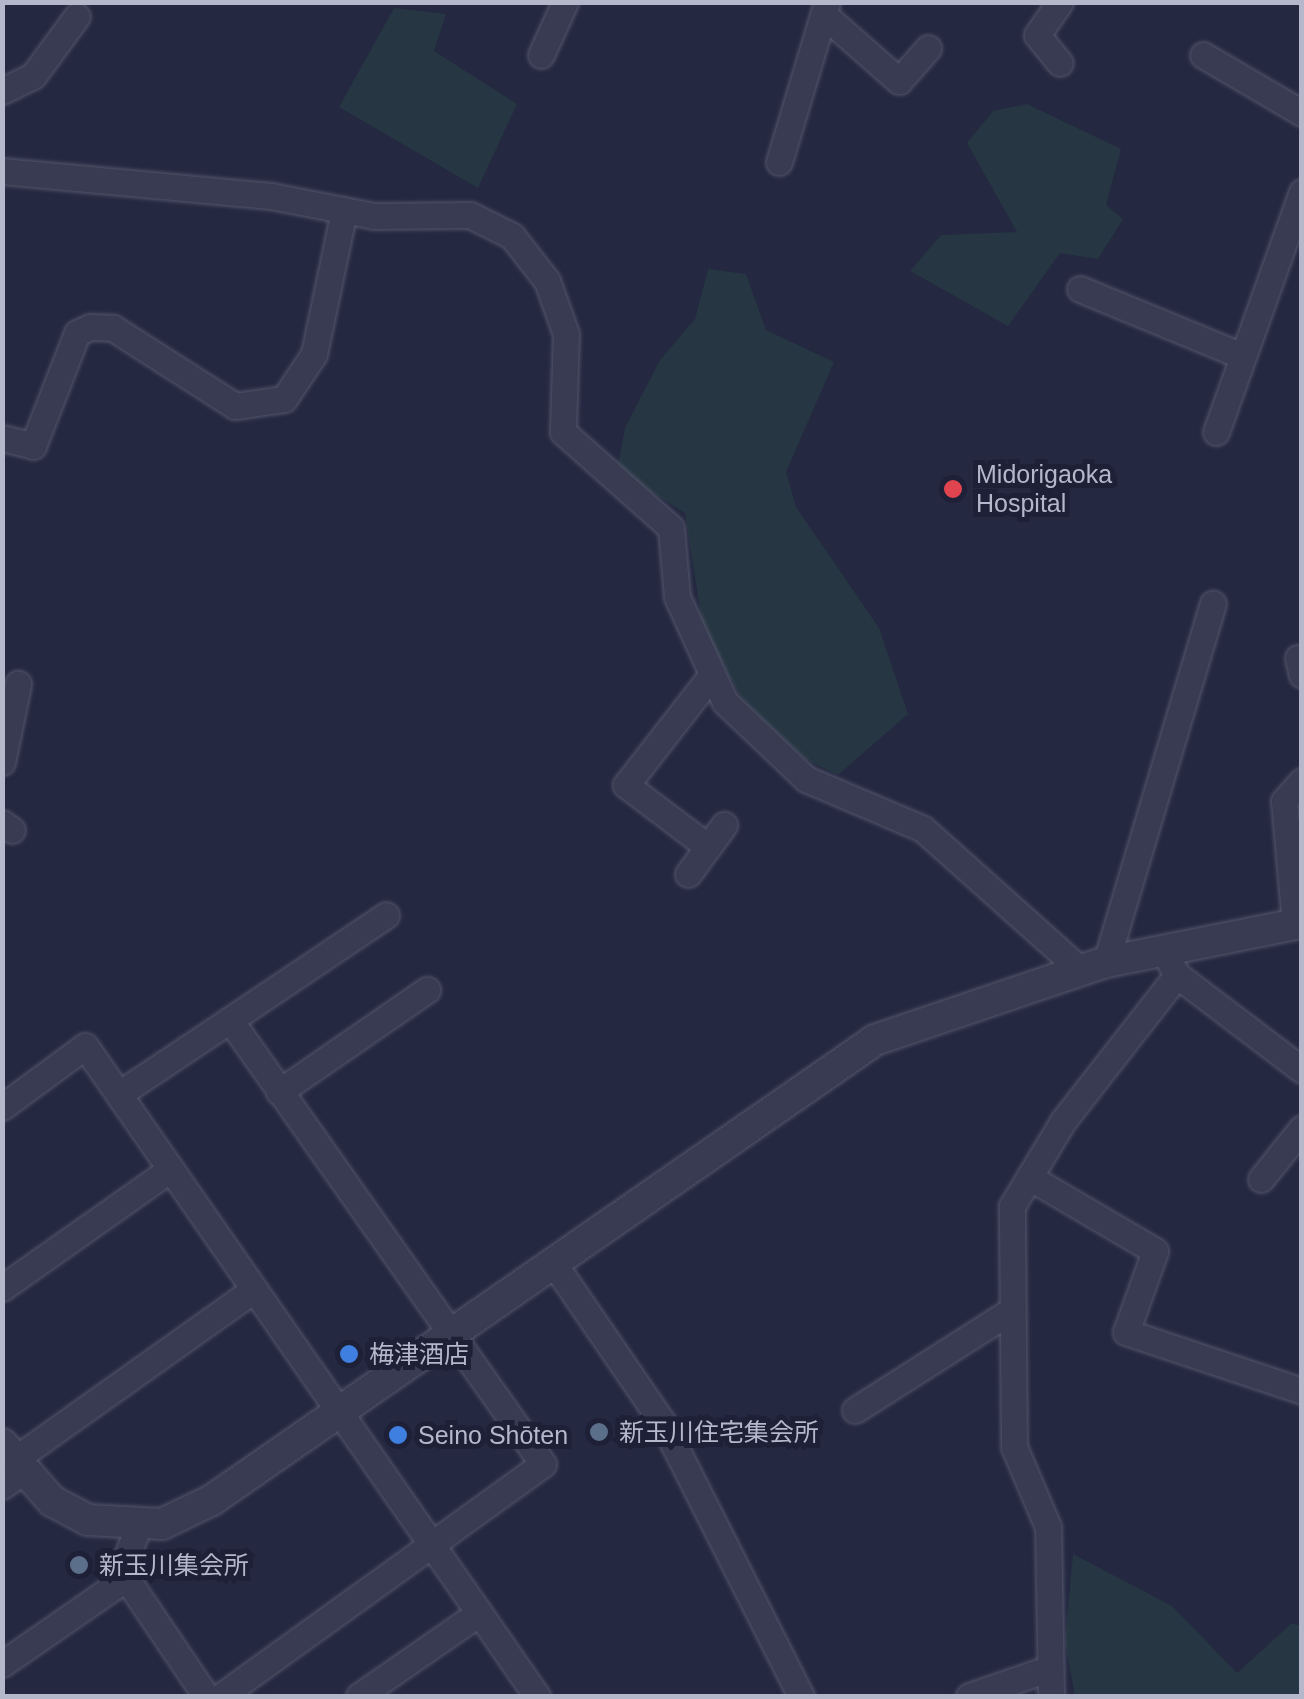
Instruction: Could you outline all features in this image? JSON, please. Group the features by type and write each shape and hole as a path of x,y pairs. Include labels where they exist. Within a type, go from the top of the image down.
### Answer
{"street":[{"path":"541,54 565,2"},
{"path":"1060,2 1037,34 1060,63"},
{"path":"779,162 826,9 899,80 928,48"},
{"path":"2,91 34,76 77,16"},
{"path":"1202,54 1302,113"},
{"path":"2,171 344,210 470,215 512,236 546,281 566,334 563,432 671,528 677,597 725,702 806,779 923,829 1094,967"},
{"path":"1216,432 1240,354 1302,192"},
{"path":"2,438 33,446 77,333 90,327 114,328 235,406 284,399 314,354 344,210"},
{"path":"1080,288 1240,354"},
{"path":"1094,967 1214,604"},
{"path":"708,847 626,785 711,676"},
{"path":"2,762 18,684"},
{"path":"253,1290 10,1465 88,1520 138,1527 212,1500 875,1040 1094,967 1171,964 1298,924 1284,801 1302,781"},
{"path":"688,874 724,825"},
{"path":"119,1094 386,914"},
{"path":"1171,964 1302,1070"},
{"path":"1051,1696 1048,1527 1014,1447 1009,1312 1012,1206 1171,964"},
{"path":"279,1092 427,990"},
{"path":"221,1696 543,1464 230,1020"},
{"path":"2,1107 85,1046 537,1696"},
{"path":"1261,1179 1302,1128"},
{"path":"2,1288 169,1170"},
{"path":"1029,1178 1155,1252 1126,1332 1302,1391"},
{"path":"552,1261 663,1423 801,1696"},
{"path":"855,1410 1009,1312"},
{"path":"2,1664 124,1576 138,1527"},
{"path":"124,1576 206,1696"},
{"path":"359,1696 479,1613"},
{"path":"970,1696 1048,1668"}],"shaded area":[{"path":"394,8 446,14 434,51 517,104 478,188 339,107"},
{"path":"1027,104 1121,149 1106,205 1123,219 1098,259 1060,253 1008,326 910,271 941,235 1017,232 967,143 993,111"},
{"path":"708,269 746,274 766,330 834,362 786,472 796,507 879,628 908,714 838,775 805,759 742,699 703,628 685,513 617,470 625,428 660,360 695,319"},
{"path":"1073,1554 1172,1606 1237,1673 1292,1623 1301,1626 1301,1696 1075,1696 1065,1642"}],"place":[{"name":"Midorigaoka Hospital","path":"953,489"},
{"name":"梅津酒店","path":"349,1354"},
{"name":"新玉川住宅集会所","path":"599,1432"},
{"name":"Seino Shōten","path":"398,1435"},
{"name":"新玉川集会所","path":"79,1565"}]}
